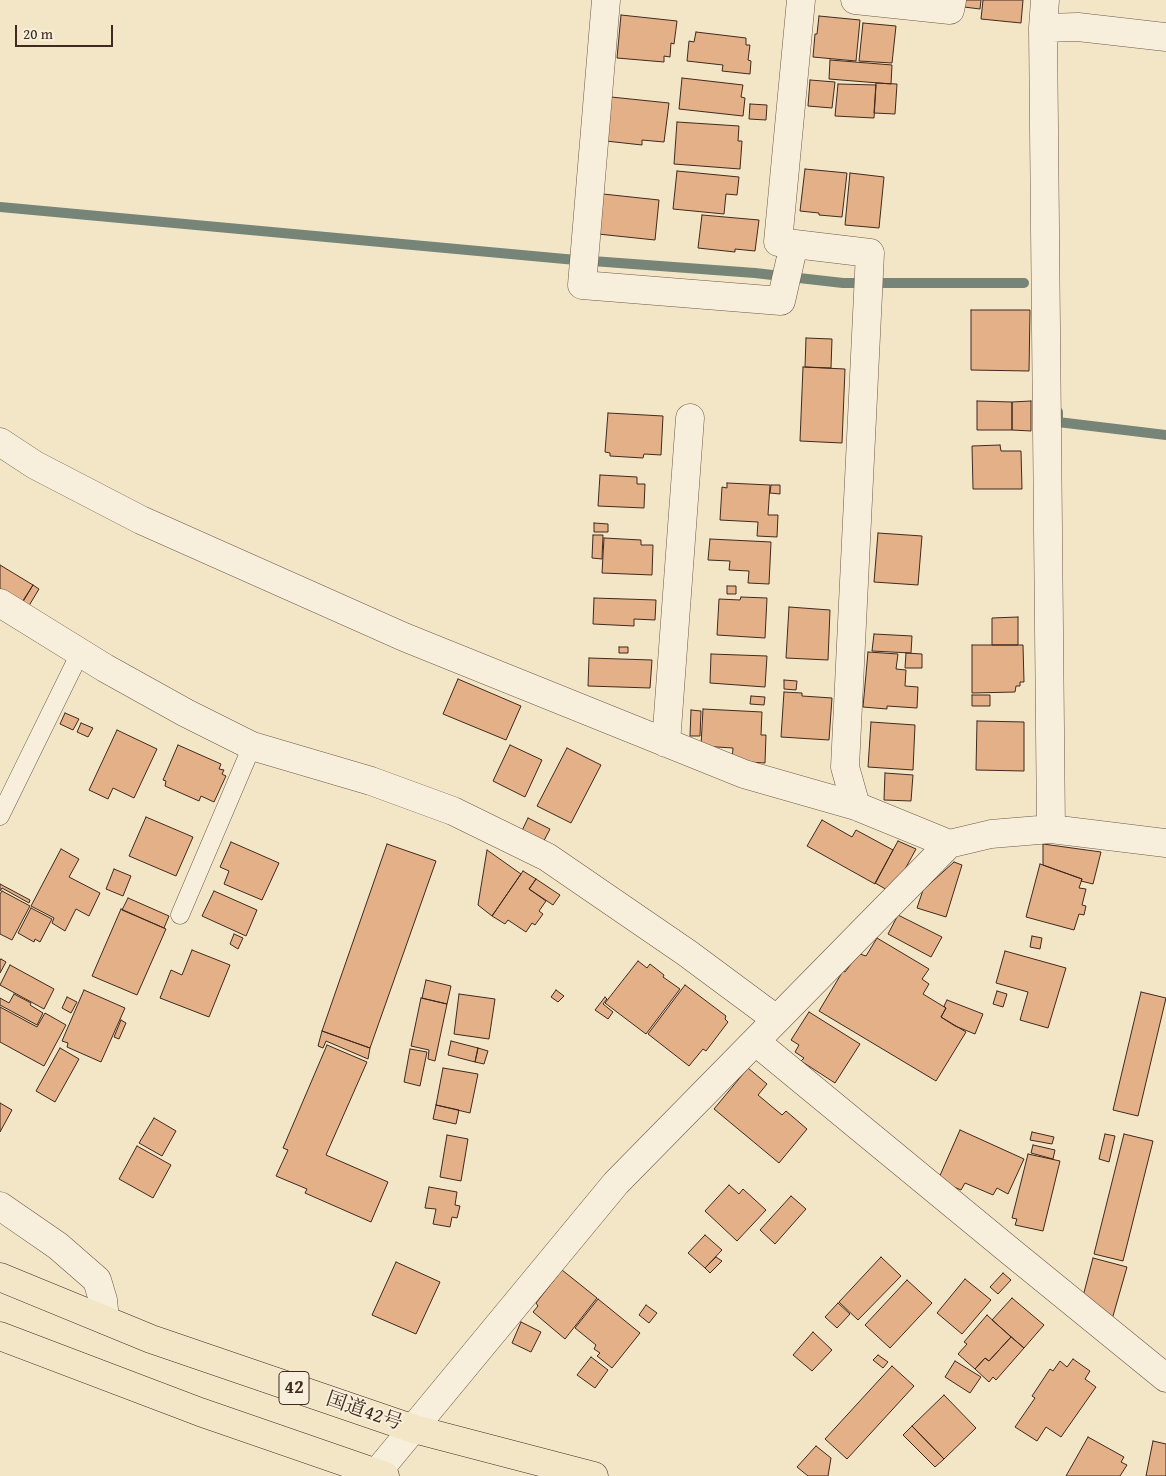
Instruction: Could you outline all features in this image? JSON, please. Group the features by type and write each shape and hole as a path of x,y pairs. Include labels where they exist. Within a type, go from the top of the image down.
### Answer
{"highway":[{"name":"国道42号","path":"0,1277 151,1338 414,1429 594,1476"},
{"path":"0,1336 200,1412 378,1475"}],"street":[{"path":"606,0 582,285 781,301 794,244"},
{"path":"801,0 778,242 870,253 846,767 856,806"},
{"path":"855,0 950,10 952,0"},
{"path":"1045,0 1043,28 1051,829"},
{"path":"1043,28 1078,27 1166,37"},
{"path":"666,743 690,418"},
{"path":"0,442 35,465 141,520 404,637 744,774 856,806 949,844"},
{"path":"0,603 105,668 178,709 252,746 371,781 453,811 547,857 687,953 776,1019"},
{"path":"378,1475 616,1183 949,844 991,834 1051,829 1166,843"},
{"path":"756,1042 1166,1378"},
{"path":"0,1206 58,1246 97,1280 103,1300 105,1320"}],"lane":[{"path":"1,812 80,653"},
{"path":"180,915 252,746"}],"building":[{"path":"965,0 981,0 980,9 964,7"},
{"path":"983,0 1023,0 1021,23 981,19"},
{"path":"621,15 677,21 674,44 671,43 670,57 664,56 664,62 617,58"},
{"path":"819,16 860,20 856,61 813,57"},
{"path":"863,23 896,26 892,63 859,61"},
{"path":"696,32 746,38 746,45 750,45 748,60 751,61 750,74 722,71 723,65 687,61 689,41 694,42"},
{"path":"830,60 892,65 891,84 829,79"},
{"path":"682,78 743,85 741,97 745,98 743,116 679,109"},
{"path":"810,80 835,82 832,108 808,106"},
{"path":"876,83 897,84 895,114 874,113"},
{"path":"838,84 876,85 874,118 835,116"},
{"path":"611,97 669,103 664,142 642,140 642,145 606,141"},
{"path":"750,104 767,105 766,120 749,119"},
{"path":"677,122 739,126 738,141 742,141 740,169 674,164"},
{"path":"805,169 847,173 842,217 800,211"},
{"path":"677,171 739,177 737,195 726,194 724,214 673,209"},
{"path":"850,173 884,177 879,228 845,225"},
{"path":"603,194 659,200 655,240 598,234"},
{"path":"702,215 759,220 755,251 735,249 735,252 698,248"},
{"path":"971,310 1030,310 1029,371 971,370"},
{"path":"806,338 832,339 831,368 805,367"},
{"path":"803,367 845,369 842,443 800,441"},
{"path":"977,401 1012,402 1012,430 977,430"},
{"path":"1031,401 1031,431 1012,430 1012,402"},
{"path":"608,413 663,416 661,455 644,454 643,458 610,456 610,453 605,452"},
{"path":"1000,445 1001,451 1021,451 1022,489 973,489 972,446"},
{"path":"600,475 637,477 637,484 645,484 644,508 598,506"},
{"path":"727,483 770,485 768,515 778,515 777,537 757,536 758,522 720,520 722,487 727,488"},
{"path":"771,485 780,485 780,494 770,493"},
{"path":"594,523 608,524 608,532 594,532"},
{"path":"878,533 922,536 918,585 874,582"},
{"path":"593,535 603,535 602,559 592,558"},
{"path":"604,538 641,540 641,545 653,545 652,575 602,573"},
{"path":"710,539 771,542 769,584 748,583 749,571 729,570 730,561 708,560"},
{"path":"0,565 33,585 15,613 0,604"},
{"path":"33,585 39,589 24,614 18,610"},
{"path":"727,586 736,586 736,594 727,594"},
{"path":"741,597 767,598 765,638 717,635 719,599 740,600"},
{"path":"594,598 656,600 655,620 634,619 634,626 593,624"},
{"path":"789,607 830,610 828,660 786,658"},
{"path":"1018,617 1018,645 992,645 992,618"},
{"path":"874,634 912,636 911,653 872,651"},
{"path":"972,645 1023,645 1024,682 1020,682 1020,686 1016,686 1015,692 972,693"},
{"path":"619,647 628,647 628,653 619,653"},
{"path":"868,652 898,654 896,669 906,670 905,686 918,687 917,708 887,706 887,709 863,707"},
{"path":"906,653 922,654 922,668 905,668"},
{"path":"711,654 767,656 765,687 710,683"},
{"path":"589,658 652,660 650,688 588,686"},
{"path":"458,679 521,706 506,740 443,714"},
{"path":"784,680 797,681 796,690 784,689"},
{"path":"784,692 802,693 802,696 832,698 829,740 781,737"},
{"path":"972,695 990,695 990,706 972,706"},
{"path":"751,696 765,697 764,705 750,704"},
{"path":"703,709 762,712 761,735 766,735 765,763 732,761 733,748 701,746"},
{"path":"691,710 701,711 700,736 690,736"},
{"path":"65,713 79,719 73,730 60,724"},
{"path":"977,721 1024,722 1024,771 976,770"},
{"path":"871,722 915,725 913,770 868,767"},
{"path":"81,723 93,728 88,737 77,732"},
{"path":"117,730 157,749 134,798 113,788 108,799 89,790"},
{"path":"178,745 221,764 219,769 224,770 222,774 226,776 214,802 201,796 199,801 165,786 166,781 163,780"},
{"path":"510,745 542,760 525,797 493,781"},
{"path":"567,748 601,765 571,823 537,806"},
{"path":"885,773 913,775 911,801 884,800"},
{"path":"146,817 193,837 176,876 129,856"},
{"path":"528,818 550,829 536,856 518,839"},
{"path":"822,820 852,837 856,830 893,850 875,884 807,846"},
{"path":"898,841 916,849 898,882 889,891 875,883"},
{"path":"231,842 279,863 262,900 224,884 229,871 220,867"},
{"path":"387,844 436,861 370,1048 322,1031"},
{"path":"1043,844 1101,852 1093,884 1043,865"},
{"path":"61,849 79,859 69,877 100,893 89,916 76,909 65,931 52,923 54,918 31,906"},
{"path":"487,850 521,874 492,916 478,905"},
{"path":"954,862 962,865 946,917 917,908 923,890"},
{"path":"1040,864 1082,879 1079,888 1086,889 1082,905 1086,906 1084,915 1079,914 1074,930 1026,917"},
{"path":"114,869 131,876 123,896 106,889"},
{"path":"523,871 536,879 529,889 546,901 539,911 543,914 535,925 532,923 526,932 508,920 505,924 492,916"},
{"path":"536,879 560,895 553,905 529,889"},
{"path":"0,884 30,900 29,903 2,888 0,891"},
{"path":"2,891 30,906 12,940 0,934 0,894"},
{"path":"214,891 257,910 246,936 202,916"},
{"path":"128,898 169,916 164,928 122,910"},
{"path":"31,908 52,919 40,942 35,939 34,942 18,933"},
{"path":"121,909 166,929 137,995 92,976"},
{"path":"898,915 942,937 931,957 888,934"},
{"path":"234,934 243,938 238,949 230,944"},
{"path":"1032,936 1042,938 1040,949 1030,947"},
{"path":"877,938 929,969 922,979 929,984 923,994 946,1008 941,1017 966,1032 936,1081 819,1011 843,971 845,972 860,954 866,956"},
{"path":"192,950 230,965 209,1017 160,998 171,970 182,975"},
{"path":"1005,951 1066,968 1048,1028 1020,1020 1028,992 996,983"},
{"path":"0,960 6,962 0,973"},
{"path":"638,961 647,968 650,964 664,975 663,977 680,989 646,1034 605,1003"},
{"path":"10,965 54,989 44,1009 0,985"},
{"path":"426,980 451,986 447,1004 422,998"},
{"path":"685,985 726,1016 725,1019 728,1022 706,1051 703,1049 689,1066 648,1034"},
{"path":"84,990 125,1008 101,1062 67,1047 68,1043 62,1041"},
{"path":"556,990 564,996 558,1002 551,997"},
{"path":"997,991 1007,994 1003,1007 993,1004"},
{"path":"1141,992 1166,998 1138,1116 1113,1110"},
{"path":"14,994 31,1003 30,1005 43,1013 37,1025 0,1005 0,998 9,1003"},
{"path":"459,994 495,999 489,1039 454,1034"},
{"path":"67,997 77,1002 71,1013 62,1008"},
{"path":"605,997 607,999 603,1004 613,1012 608,1019 595,1010"},
{"path":"421,998 447,1004 435,1061 428,1059 429,1050 411,1046"},
{"path":"947,1000 983,1014 975,1034 955,1026 941,1017 946,1008 944,1006"},
{"path":"0,1007 37,1027 45,1013 66,1025 44,1066 0,1042"},
{"path":"809,1012 860,1044 835,1083 801,1061 804,1058 795,1052 799,1045 791,1040"},
{"path":"121,1020 126,1023 119,1039 114,1037"},
{"path":"322,1031 370,1048 368,1059 326,1041 323,1048 318,1046"},
{"path":"451,1041 478,1048 475,1062 448,1055"},
{"path":"327,1045 367,1062 326,1155 388,1182 371,1222 305,1193 307,1189 276,1176 288,1150 283,1148"},
{"path":"60,1048 79,1059 55,1102 36,1091"},
{"path":"478,1048 488,1051 484,1064 475,1062"},
{"path":"410,1049 427,1052 420,1086 404,1082"},
{"path":"443,1068 478,1074 470,1113 436,1105"},
{"path":"748,1068 767,1084 758,1095 782,1115 786,1111 807,1129 779,1163 714,1109"},
{"path":"0,1103 12,1110 0,1132"},
{"path":"436,1105 459,1110 456,1124 433,1119"},
{"path":"154,1118 176,1131 162,1156 139,1143"},
{"path":"960,1130 1024,1159 1008,1194 997,1188 993,1195 965,1183 961,1190 938,1180"},
{"path":"1032,1132 1054,1137 1052,1144 1030,1140"},
{"path":"1105,1134 1115,1136 1109,1162 1099,1159"},
{"path":"1124,1134 1153,1141 1123,1261 1094,1254"},
{"path":"447,1135 468,1139 461,1181 440,1177"},
{"path":"1033,1145 1055,1150 1053,1159 1031,1153"},
{"path":"137,1146 171,1165 153,1198 119,1179"},
{"path":"1028,1154 1060,1161 1043,1231 1015,1225 1017,1219 1012,1218"},
{"path":"729,1185 739,1194 743,1189 766,1210 737,1241 705,1211"},
{"path":"429,1187 457,1192 455,1205 460,1206 457,1218 452,1217 450,1227 433,1224 436,1209 425,1208"},
{"path":"791,1196 806,1209 775,1244 760,1230"},
{"path":"705,1235 722,1250 705,1268 688,1253"},
{"path":"716,1257 722,1261 710,1273 705,1268"},
{"path":"881,1257 901,1276 858,1320 839,1302"},
{"path":"1093,1258 1127,1267 1111,1323 1081,1304"},
{"path":"396,1262 440,1282 416,1334 372,1315"},
{"path":"562,1270 597,1298 565,1339 533,1312 538,1306 536,1303"},
{"path":"1003,1273 1011,1280 998,1294 990,1287"},
{"path":"965,1279 991,1300 962,1334 937,1313"},
{"path":"907,1280 932,1303 890,1348 865,1325"},
{"path":"1012,1298 1044,1325 1024,1348 992,1320"},
{"path":"598,1299 640,1333 612,1368 597,1356 600,1353 594,1349 596,1345 575,1328"},
{"path":"838,1303 850,1314 837,1328 825,1317"},
{"path":"646,1305 657,1313 649,1323 639,1315"},
{"path":"987,1315 1011,1337 989,1361 985,1358 975,1369 958,1354 967,1344 964,1342"},
{"path":"521,1322 541,1332 531,1352 512,1343"},
{"path":"813,1332 832,1350 812,1371 793,1355"},
{"path":"1011,1337 1024,1348 996,1380 993,1377 989,1382 975,1369 985,1358 989,1361"},
{"path":"878,1355 888,1362 883,1368 873,1360"},
{"path":"591,1357 608,1370 595,1388 577,1375"},
{"path":"1073,1359 1090,1371 1085,1379 1096,1387 1061,1437 1046,1427 1037,1441 1015,1427 1035,1398 1032,1396 1050,1369 1053,1371 1060,1361 1067,1367"},
{"path":"955,1361 981,1377 970,1393 945,1377"},
{"path":"892,1366 914,1386 847,1459 825,1439"},
{"path":"944,1395 976,1428 944,1459 912,1426"},
{"path":"912,1426 944,1459 935,1467 903,1435"},
{"path":"1088,1437 1124,1457 1121,1462 1127,1465 1120,1476 1066,1476"},
{"path":"1153,1441 1166,1444 1166,1476 1146,1476"},
{"path":"816,1446 831,1458 828,1476 808,1476 797,1467"}],"waterway":[{"path":"0,207 565,259 755,273 843,283 1024,283"},
{"path":"1058,412 1058,422 1166,435"}]}
